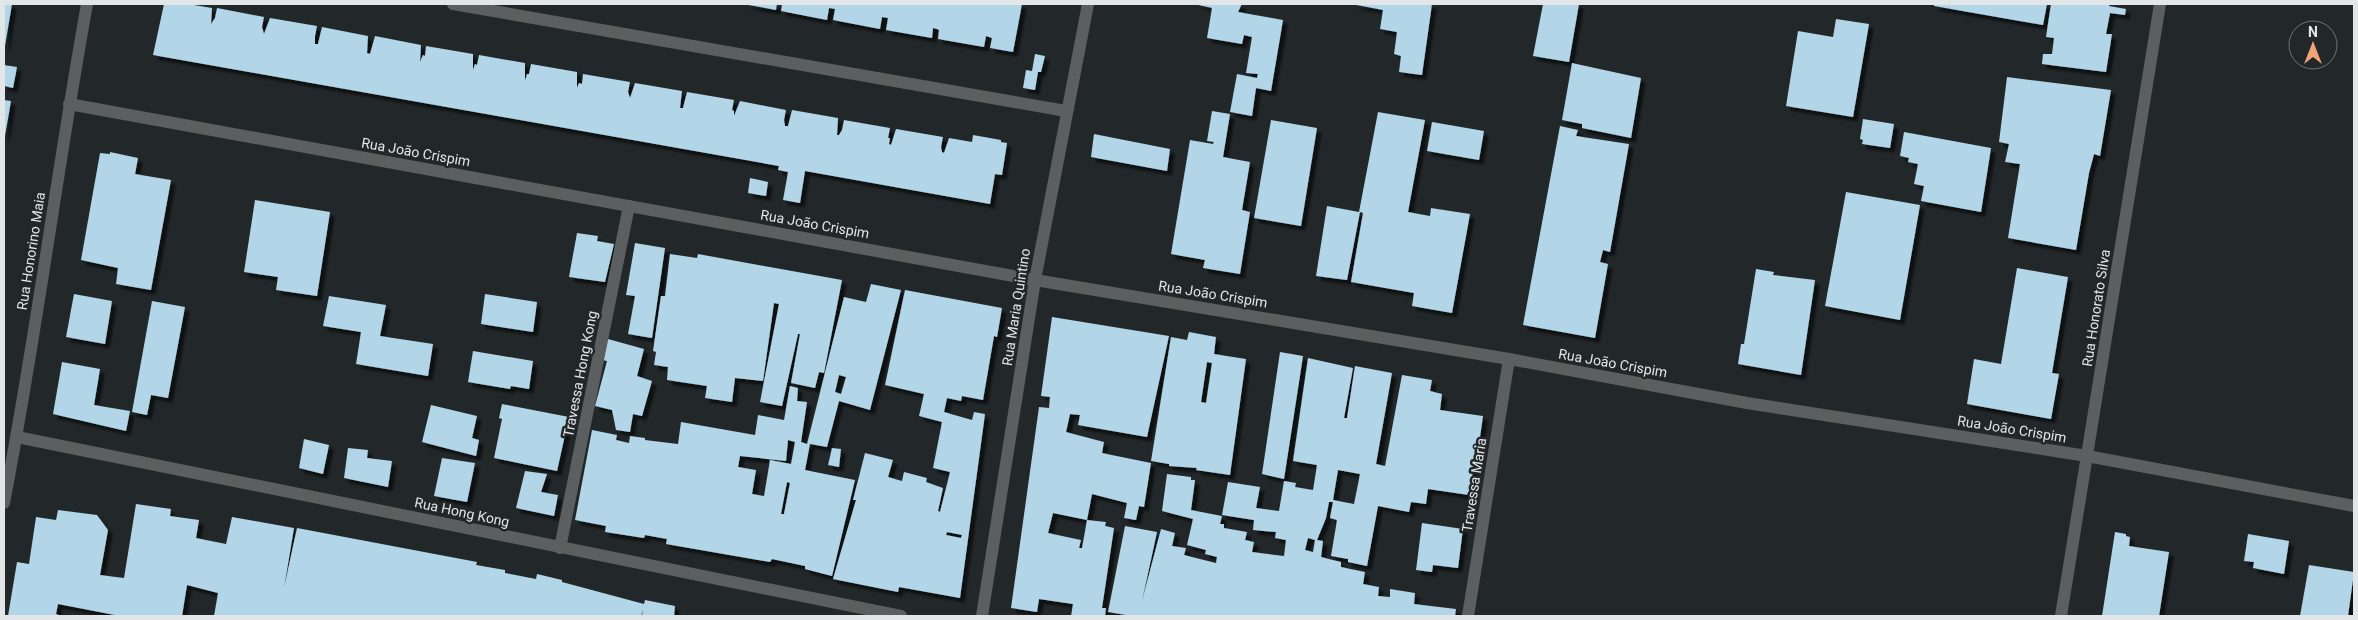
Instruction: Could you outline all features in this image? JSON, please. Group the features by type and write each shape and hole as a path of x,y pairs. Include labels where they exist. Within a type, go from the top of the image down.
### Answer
{"street":[{"name":"Rua Honorino Maia","path":"4,503 17,437 69,104 87,4"},
{"path":"453,4 1066,111"},
{"name":"Rua Maria Quintino","path":"982,616 1035,280 1088,4"},
{"name":"Rua Honorato Silva","path":"2061,616 2160,4"},
{"name":"Rua João Crispim","path":"69,104 1035,280 1509,359 1747,403 2087,456 2354,506"},
{"name":"Travessa Hong Kong","path":"560,548 629,206"},
{"name":"Travessa Maria","path":"1468,616 1509,359"},
{"name":"Rua Hong Kong","path":"17,437 901,616"}],"building":[{"path":"4,4 12,4 5,46 4,46"},
{"path":"164,4 188,4 212,8 211,24 215,18 217,8 264,17 262,27 264,34 270,18 317,26 315,44 318,44 322,27 368,36 367,53 370,54 375,36 421,45 420,62 423,55 425,56 426,46 473,54 473,70 475,64 477,65 479,55 525,63 525,81 531,64 577,72 577,88 579,83 582,84 583,74 630,82 628,92 630,98 635,83 682,91 680,108 683,108 687,92 734,100 732,110 734,111 734,116 740,101 786,110 785,126 788,126 792,110 838,118 837,135 842,130 844,120 890,128 888,138 890,138 889,144 891,145 896,129 943,137 941,147 944,153 949,138 972,142 973,135 1001,140 1001,142 1007,143 1002,175 995,174 990,204 805,171 800,203 783,200 788,172 778,170 779,166 153,55"},
{"path":"743,4 777,4 776,10"},
{"path":"782,4 1022,4 1013,52 990,48 992,38 986,36 984,47 938,39 939,30 933,28 932,38 886,30 888,18 882,17 880,29 833,20 835,9 829,8 827,20 781,11"},
{"path":"1194,4 1242,4 1238,12 1283,20 1271,91 1256,88 1252,116 1230,112 1237,74 1257,78 1258,74 1246,73 1252,37 1244,35 1242,44 1207,38 1212,8"},
{"path":"1351,4 1432,4 1422,75 1399,72 1401,56 1394,54 1397,32 1380,29 1383,10"},
{"path":"1543,4 1579,4 1569,62 1533,56"},
{"path":"1934,4 2047,4 2043,25 1934,6"},
{"path":"2051,4 2110,4 2109,6 2126,9 2125,15 2110,13 2106,34 2112,34 2106,72 2042,64 2043,54 2052,54 2054,38 2046,37"},
{"path":"1836,19 1869,24 1853,117 1786,106 1798,31 1833,37"},
{"path":"1035,54 1045,56 1041,72 1038,72 1035,90 1023,88 1026,70 1032,71"},
{"path":"1572,63 1641,78 1631,138 1582,128 1582,124 1562,120"},
{"path":"4,65 17,67 13,88 4,86"},
{"path":"2007,77 2111,90 2100,156 2094,154 2089,173 2076,250 2008,238 2020,164 2005,162 2009,144 1999,142"},
{"path":"4,100 11,101 5,136 4,136"},
{"path":"1212,111 1230,114 1223,157 1250,162 1242,210 1250,212 1240,274 1203,268 1205,260 1171,254 1190,140 1213,144 1214,142 1207,141"},
{"path":"1378,112 1425,120 1408,212 1430,216 1431,208 1470,214 1452,313 1412,306 1414,293 1351,282 1363,213 1360,212 1347,280 1316,276 1327,206 1359,212"},
{"path":"1863,119 1894,124 1890,148 1862,144 1863,140 1860,139"},
{"path":"1271,120 1317,128 1301,226 1254,218"},
{"path":"1432,122 1484,131 1479,160 1427,151"},
{"path":"1560,126 1578,130 1576,136 1629,144 1610,252 1603,250 1600,262 1608,264 1595,338 1523,325"},
{"path":"1904,132 1991,148 1981,212 1921,201 1924,186 1914,184 1918,164 1908,162 1909,158 1900,156"},
{"path":"1094,134 1170,149 1167,171 1091,157"},
{"path":"110,152 138,158 135,174 171,180 151,290 116,284 118,268 81,260 100,153 110,154"},
{"path":"750,178 768,182 766,196 748,193"},
{"path":"1846,192 1920,205 1900,320 1825,306"},
{"path":"255,200 330,212 317,296 276,290 278,277 244,272"},
{"path":"577,233 598,236 597,241 614,244 605,282 569,277"},
{"path":"635,243 665,248 652,338 628,334 635,296 626,295"},
{"path":"670,254 697,258 698,254 842,280 824,373 819,372 815,388 791,383 800,334 798,334 782,406 760,402 779,304 774,303 763,381 735,378 732,402 705,398 707,386 667,380 668,367 654,365 656,352 653,351 661,296 665,296"},
{"path":"2017,268 2068,277 2052,373 2059,374 2051,419 1967,404 1974,359 2001,364"},
{"path":"1756,269 1774,272 1773,275 1815,280 1801,375 1738,364 1741,344 1744,344"},
{"path":"871,284 901,290 870,410 839,401 827,447 810,444 805,470 855,480 832,576 805,569 805,566 772,559 770,562 666,544 667,539 645,535 644,538 605,532 606,526 575,520 592,430 617,435 616,440 629,443 630,436 678,444 681,422 755,435 758,415 784,420 790,386 798,388 797,401 807,402 801,442 807,444 844,297 866,302","holes":["839,375 846,377 841,394 835,392","788,440 795,442 791,464 770,460 764,496 752,494 756,470 738,467 740,456 786,461","787,482 790,483 784,514 781,514"]},
{"path":"905,290 1002,308 997,337 994,336 983,400 962,396 961,401 947,398 944,412 972,420 974,412 985,414 960,598 899,587 898,592 833,579 856,500 853,500 865,453 893,460 888,477 902,481 904,472 927,478 926,482 943,488 938,511 940,512 950,472 933,468 942,422 919,416 924,394 885,385","holes":["947,532 962,535 961,538 946,535"]},
{"path":"74,294 112,301 105,344 66,337"},
{"path":"485,294 537,302 533,332 481,324"},
{"path":"329,296 386,305 380,336 433,344 428,376 356,364 361,332 323,326"},
{"path":"152,301 185,307 168,398 151,395 147,415 132,412"},
{"path":"1052,317 1169,336 1147,437 1078,425 1080,415 1070,414 1066,432 1104,442 1102,453 1151,463 1144,507 1139,506 1136,520 1124,518 1127,503 1092,494 1087,520 1106,522 1105,526 1114,528 1102,608 1106,608 1105,616 1071,616 1073,604 1039,599 1037,612 1011,608 1039,407 1049,408 1050,397 1041,396","holes":["1053,513 1087,520 1082,548 1079,548 1081,540 1048,533"]},
{"path":"1189,332 1216,337 1214,354 1246,359 1230,475 1196,470 1197,468 1169,466 1169,464 1151,461 1171,337 1187,340","holes":["1207,362 1212,363 1206,403 1201,402"]},
{"path":"608,339 644,349 637,376 652,381 642,416 633,414 630,432 616,430 612,410 595,406 607,361 602,360"},
{"path":"473,351 533,361 529,389 511,386 510,389 468,382"},
{"path":"1280,352 1303,356 1284,479 1262,474"},
{"path":"1308,358 1353,368 1344,418 1347,418 1355,366 1392,373 1376,464 1385,466 1402,375 1432,380 1430,391 1442,394 1440,410 1483,416 1475,472 1473,471 1469,495 1428,489 1426,504 1411,502 1409,512 1378,506 1367,566 1348,562 1348,559 1331,556 1337,520 1330,518 1333,502 1329,502 1326,518 1317,540 1323,541 1321,557 1341,562 1341,567 1365,572 1363,584 1379,587 1378,596 1390,597 1390,589 1415,593 1414,604 1456,609 1455,616 1132,616 1108,612 1125,526 1157,532 1142,601 1161,529 1175,533 1172,546 1186,548 1184,555 1216,563 1217,557 1205,554 1206,550 1187,545 1193,519 1162,511 1167,474 1191,477 1191,480 1195,480 1191,510 1222,516 1220,524 1224,524 1224,528 1247,532 1245,540 1254,542 1252,552 1284,556 1286,540 1275,538 1276,532 1253,530 1254,520 1222,515 1228,482 1260,487 1256,508 1279,511 1284,481 1296,483 1295,487 1313,490 1317,465 1293,461","holes":["1338,470 1360,474 1354,504 1333,500","1308,538 1315,540 1313,552 1305,550"]},
{"path":"62,362 100,369 94,405 130,411 126,431 53,414"},
{"path":"502,404 569,417 557,471 494,458 502,419 499,418"},
{"path":"431,405 477,416 472,438 479,440 476,456 422,442"},
{"path":"304,439 329,445 323,474 299,468"},
{"path":"348,448 368,450 367,458 392,461 388,487 344,478"},
{"path":"832,448 841,449 839,467 828,465"},
{"path":"442,458 475,463 467,502 434,496"},
{"path":"525,471 547,474 541,492 558,495 554,516 516,508"},
{"path":"136,504 171,509 170,516 199,520 196,538 226,544 232,517 294,528 284,588 297,528 477,562 476,565 505,570 505,573 536,579 537,574 644,604 645,600 675,606 674,616 642,616 643,609 641,616 214,616 218,593 187,585 182,616 120,616 58,604 56,614 61,616 8,616 17,562 29,564 36,517 56,520 58,510 97,515 108,530 100,575 124,578"},
{"path":"1422,523 1463,529 1458,568 1433,565 1432,572 1416,570"},
{"path":"2115,532 2126,534 2126,536 2130,537 2129,546 2169,552 2159,616 2102,616"},
{"path":"2248,534 2289,541 2284,574 2253,568 2254,562 2244,561"},
{"path":"2309,565 2354,572 2348,616 2300,616"}]}
